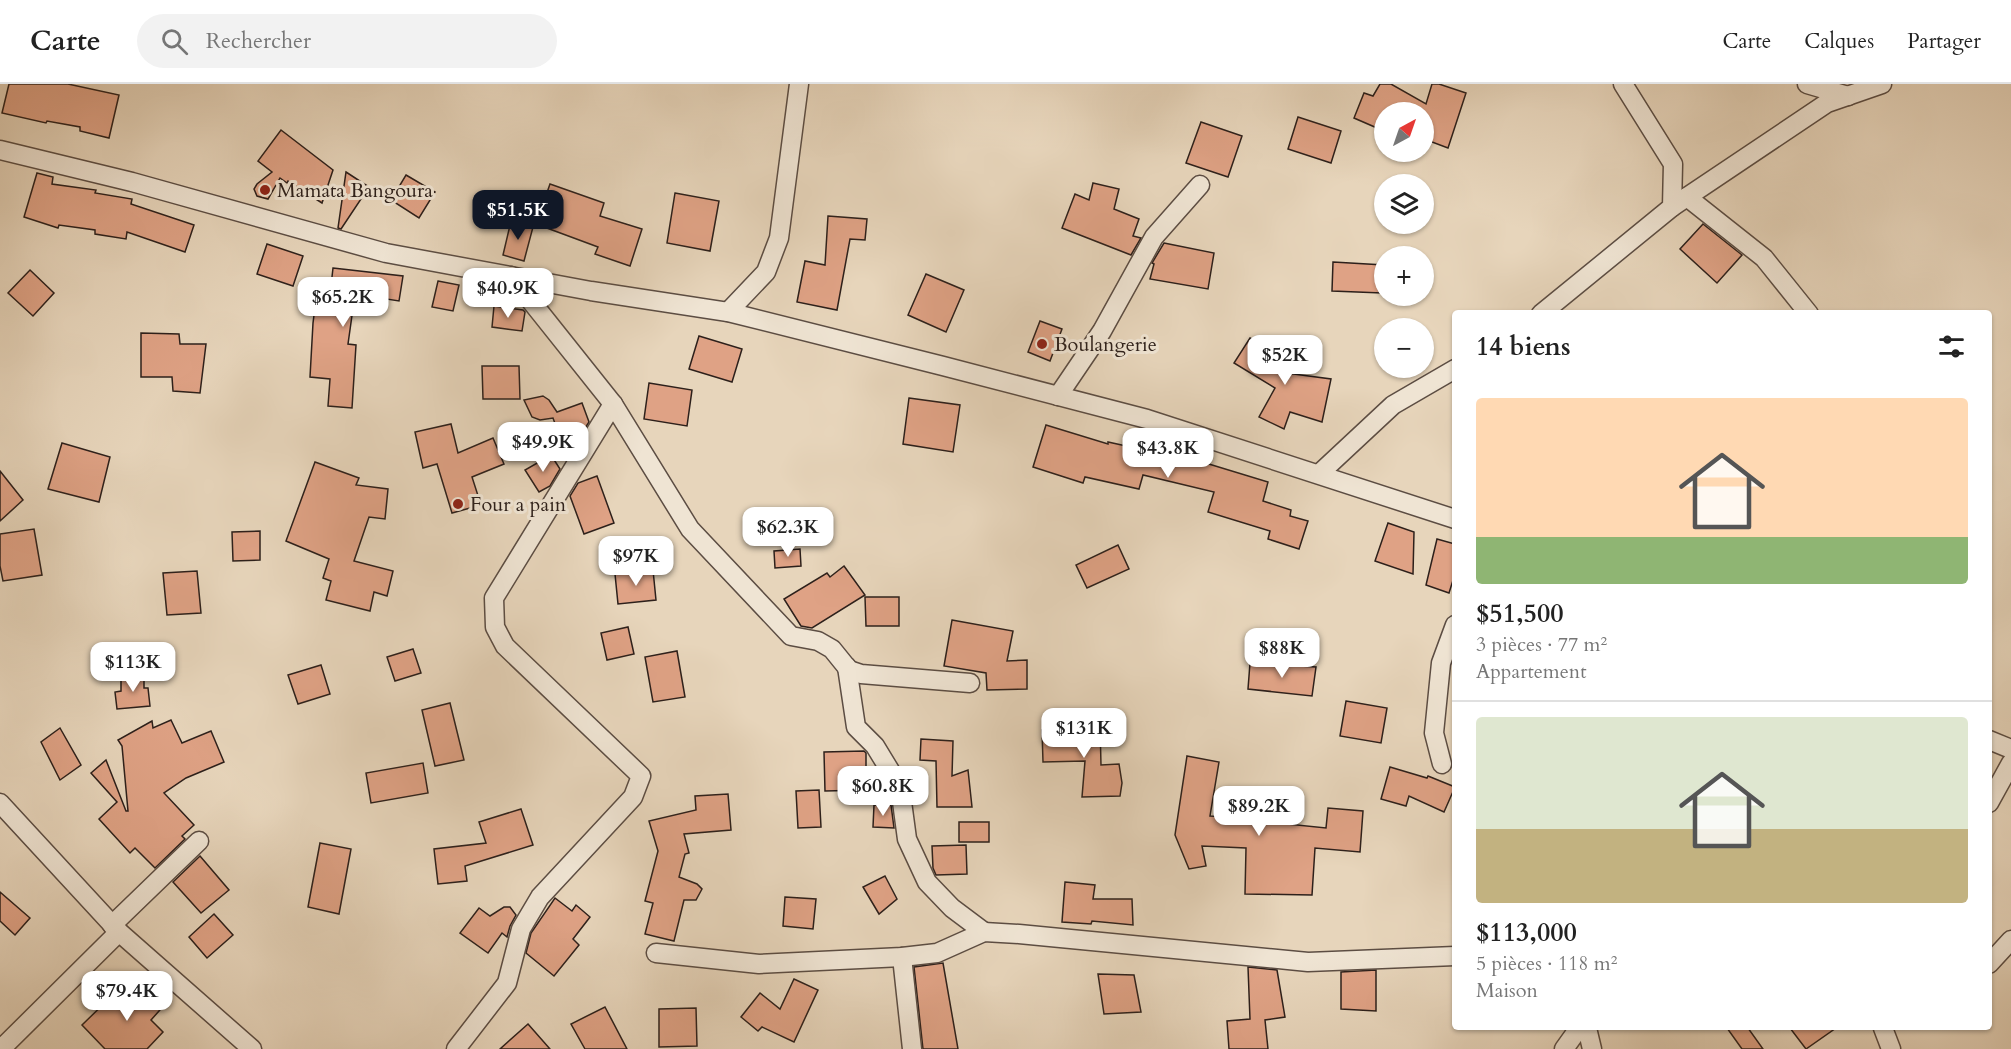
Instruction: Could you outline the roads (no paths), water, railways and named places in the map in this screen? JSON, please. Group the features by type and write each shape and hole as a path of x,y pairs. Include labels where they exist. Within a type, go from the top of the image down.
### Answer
{"street":[{"path":"728,312 766,272 779,238 799,84"},
{"path":"1623,84 1673,164 1680,202 1764,258 1806,310"},
{"path":"1807,84 1850,96"},
{"path":"1545,310 1680,202 1827,103 1882,84"},
{"path":"0,150 132,182 386,253 591,291 728,312 1147,419 1452,518"},
{"path":"1058,396 1102,331 1154,237 1200,185"},
{"path":"511,276 613,404 690,529 791,636 818,641 832,649 847,667 861,675 970,683"},
{"path":"1319,474 1393,405 1452,371"},
{"path":"456,1049 507,983 521,929 540,897 633,797 641,776 505,646 495,627 494,598 613,404"},
{"path":"1442,764 1434,733 1441,663 1452,634"},
{"path":"847,667 856,727 875,746 900,787 907,839 927,882 952,908 984,932"},
{"path":"1992,741 2011,749"},
{"path":"1992,798 2011,764"},
{"path":"0,803 115,928 252,1049"},
{"path":"1,1049 199,841"},
{"path":"656,953 759,964 902,957 937,953 984,932 1308,962 1452,956"},
{"path":"1992,961 2011,940"},
{"path":"902,957 912,1049"},
{"path":"1564,1049 1578,1030"},
{"path":"1587,1030 1592,1049"},
{"path":"1884,1030 1891,1049"}],"place":[{"name":"Mamata Bangoura","path":"265,190"},
{"name":"Boulangerie","path":"1042,344"},
{"name":"Four a pain","path":"458,504"}]}
